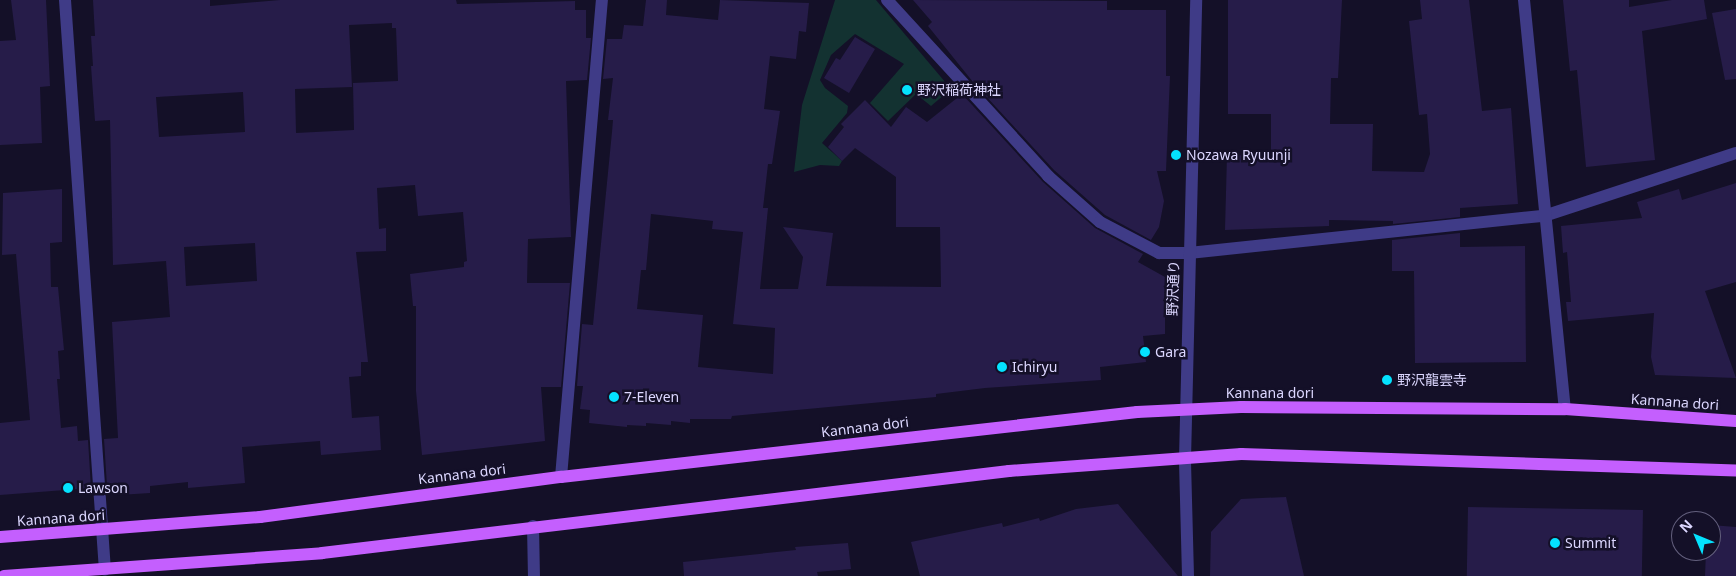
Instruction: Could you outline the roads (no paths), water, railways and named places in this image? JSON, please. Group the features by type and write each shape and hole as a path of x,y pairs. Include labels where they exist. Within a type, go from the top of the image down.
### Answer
{"main road":[{"name":"Kannana dori","path":"0,537 260,517 560,477 962,430 1186,410 1241,407 1565,409 1736,422"},
{"path":"4,576 322,553 533,526 1009,471 1241,454 1736,470"}],"street":[{"path":"65,0 105,570"},
{"path":"560,477 602,0"},
{"path":"887,0 1048,176 1100,222 1159,253 1189,253 1544,216 1736,153"},
{"name":"野沢通り","path":"1188,576 1185,459 1196,0"},
{"path":"1524,0 1544,216 1565,409"},
{"path":"533,526 534,576"}],"place":[{"name":"野沢稲荷神社","path":"907,90"},
{"name":"Nozawa Ryuunji","path":"1176,155"},
{"name":"Gara","path":"1145,352"},
{"name":"Ichiryu","path":"1002,367"},
{"name":"野沢龍雲寺","path":"1387,380"},
{"name":"7-Eleven","path":"614,397"},
{"name":"Lawson","path":"68,488"},
{"name":"Summit","path":"1555,543"}]}
